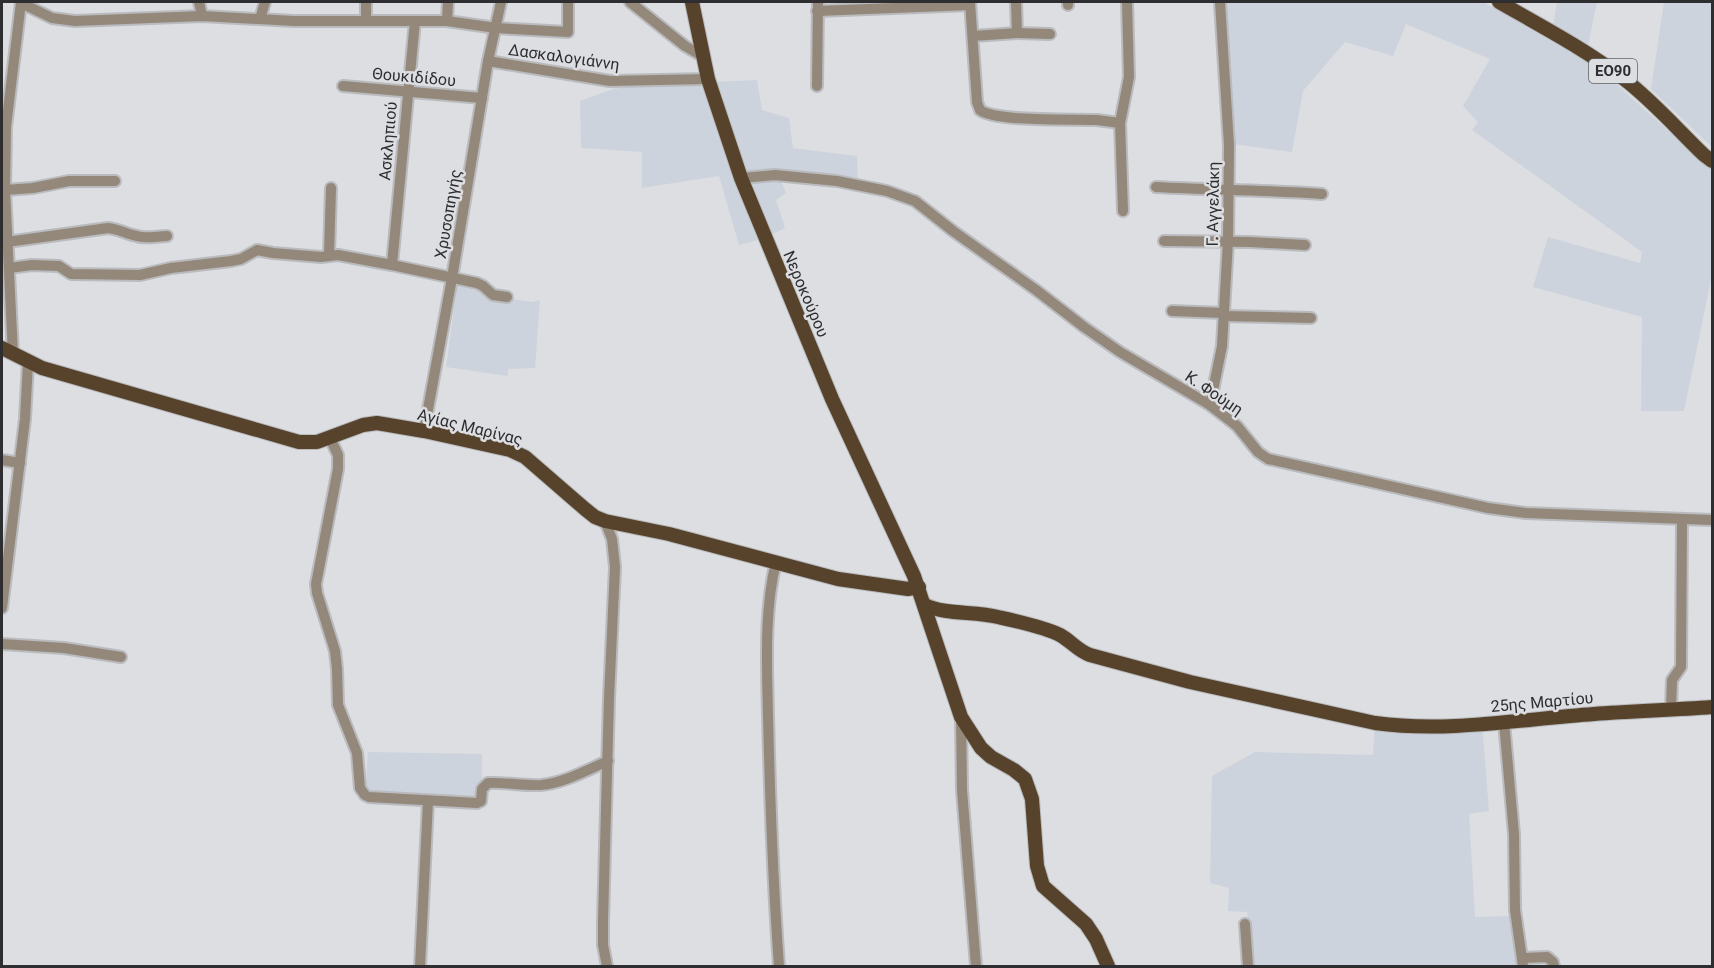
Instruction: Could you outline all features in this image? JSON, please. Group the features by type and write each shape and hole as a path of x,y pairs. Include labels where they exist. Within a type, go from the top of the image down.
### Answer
{"main road":[{"name":"Νεροκούρου","path":"692,2 708,79 741,178 832,399 919,588 961,717 981,748 1024,779 1032,800 1037,866 1043,886 1086,924 1096,939 1108,966"},
{"name":"ΕΟ90","path":"1499,2 1575,46 1624,79 1642,93 1681,133 1713,161"},
{"name":"Αγίας Μαρίνας","path":"7,351 42,368 290,441 308,443 330,438 370,423 424,431 510,450 525,457 585,509 605,522 669,534 838,579 908,589 919,588"},
{"name":"25ης Μαρτίου","path":"925,604 936,610 975,612 996,616 1057,633 1084,653 1112,661 1219,689 1375,723 1436,726 1713,706"}],"street":[{"path":"7,351 9,268 3,203 6,88 21,2 52,18 75,21 202,16 294,21 447,21 496,28 568,32 568,2"},
{"path":"199,2 202,16"},
{"path":"260,19 265,2"},
{"path":"366,2 366,21"},
{"path":"447,21 448,2"},
{"name":"Χρυσοπηγής","path":"424,431 488,61 501,2"},
{"path":"630,2 685,46 702,56"},
{"path":"1016,2 1017,33"},
{"path":"1122,211 1120,123 1129,77 1127,2"},
{"name":"Γ. Αγγελάκη","path":"1210,405 1222,346 1228,241 1228,127 1220,2"},
{"path":"817,86 818,6 970,3 977,102 980,110 989,115 1024,119 1100,120 1120,123"},
{"name":"Ασκληπιού","path":"392,265 415,21"},
{"path":"973,36 1017,33 1050,34"},
{"name":"Δασκαλογιάννη","path":"488,61 610,81 708,79"},
{"name":"Θουκιδίδου","path":"343,86 482,98"},
{"name":"Κ. Φούμη","path":"741,178 775,175 837,182 887,191 915,201 1120,352 1210,405 1237,426 1258,452 1268,459 1488,508 1516,512 1562,516 1713,520"},
{"path":"5,190 33,188 69,181 116,181"},
{"path":"1156,187 1322,194"},
{"path":"331,188 331,255"},
{"path":"7,242 108,228 117,228 143,238 167,236"},
{"path":"1164,241 1305,244"},
{"path":"9,268 32,265 58,266 71,274 131,276 241,259 257,250 321,257 331,255 392,265 477,283 493,295 507,297"},
{"path":"1172,311 1311,318"},
{"path":"2,608 7,529 20,463 28,362"},
{"path":"330,438 338,455 338,462 316,584 335,651 338,705 357,753 360,788 365,795 477,803 481,801 482,789 488,783 539,785 552,783 608,761"},
{"path":"2,460 20,463"},
{"path":"1671,709 1672,680 1681,667 1682,519"},
{"path":"605,522 615,553 603,921 603,945 607,966"},
{"path":"776,562 771,586 767,677 770,799 779,966"},
{"path":"2,644 52,647 121,657"},
{"path":"961,717 962,790 975,966"},
{"path":"1504,722 1514,834 1515,909 1523,962 1547,957 1554,966"},
{"path":"420,966 428,801"},
{"path":"1245,924 1248,966"}],"shaded area":[{"path":"1225,2 1483,2 1595,65 1684,145 1712,166 1712,275 1684,411 1641,411 1642,317 1533,287 1548,237 1640,263 1642,252 1472,130 1478,122 1463,106 1490,59 1406,24 1393,56 1345,42 1303,91 1292,152 1233,144"},
{"path":"1557,2 1597,2 1588,46 1553,27"},
{"path":"1664,2 1712,2 1712,147 1651,89"},
{"path":"757,80 762,110 789,118 793,148 857,156 858,184 779,176 786,193 776,200 785,228 762,239 739,245 719,176 642,188 642,152 581,148 580,101 613,89 642,85"},
{"path":"458,279 496,297 533,302 540,300 535,368 508,369 508,376 446,367"},
{"path":"1375,723 1482,724 1489,811 1469,814 1475,917 1511,916 1517,966 1253,966 1247,912 1228,911 1229,888 1210,883 1212,776 1255,752 1373,755"},
{"path":"368,752 482,754 482,798 365,795"}]}
